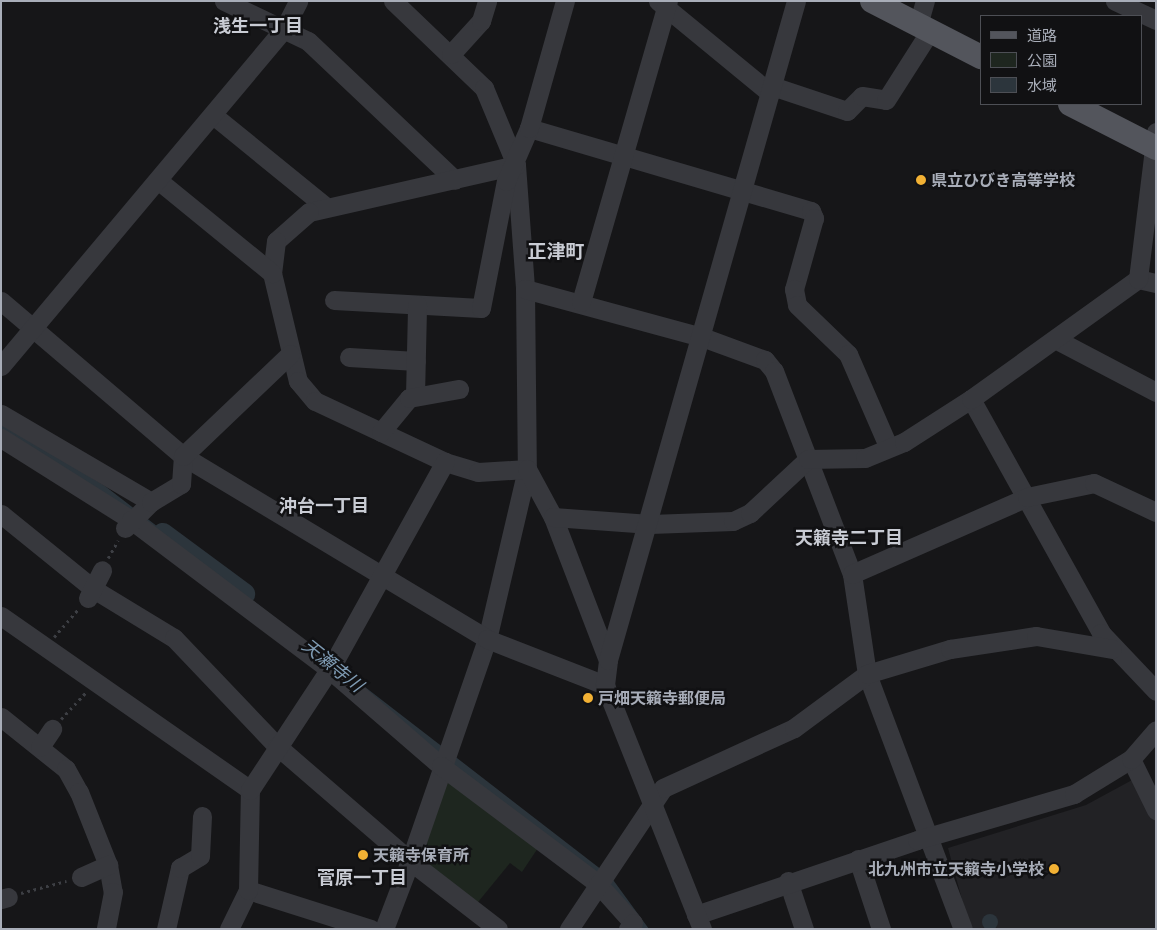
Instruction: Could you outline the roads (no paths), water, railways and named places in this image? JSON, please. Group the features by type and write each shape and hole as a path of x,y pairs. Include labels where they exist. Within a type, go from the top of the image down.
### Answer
{"main road":[{"path":"872,1 980,57"},
{"path":"1072,105 1154,142"}],"street":[{"path":"224,1 284,27 308,41 455,180"},
{"path":"1,366 35,329 213,115 284,27 298,1"},
{"path":"450,54 481,21 486,1"},
{"path":"334,300 481,308 506,181 516,165 529,128 565,1"},
{"path":"796,1 650,524 608,660 605,685 699,922 788,881 930,836 1074,794 1131,759 1156,730"},
{"path":"581,302 625,158 664,3 771,90 847,111 862,96 886,100 924,28 925,1"},
{"path":"1115,1 1156,20"},
{"path":"384,929 487,639 527,469 525,289 516,165 484,88 403,5"},
{"path":"213,115 325,206"},
{"path":"529,128 625,158 811,211 814,218 794,289 797,305 848,354 888,446"},
{"path":"553,517 650,524 733,522 750,513 808,459 865,458 888,446 904,442 1147,281 1154,142"},
{"path":"516,165 455,180 325,206 309,212 276,241 272,273 290,354 304,393 445,462 478,472 527,469"},
{"path":"159,181 272,273"},
{"path":"525,289 581,302 702,337 765,360 782,388 852,574 867,674 930,836 963,929"},
{"path":"1,301 183,456 381,578 487,639 605,685"},
{"path":"415,396 417,305"},
{"path":"1057,340 1156,392"},
{"path":"128,524 151,502 181,484 183,456 290,354"},
{"path":"349,357 416,361"},
{"path":"381,432 391,416 415,396 459,389"},
{"path":"971,399 1112,649 1156,691"},
{"path":"1,414 151,502"},
{"path":"1,438 331,665 444,760 602,879 633,923 628,929"},
{"path":"229,929 248,890 250,790 331,665 445,462"},
{"path":"527,469 553,517 608,660"},
{"path":"852,574 1027,497 1094,483 1156,512"},
{"path":"1,514 91,594 174,638 277,746 410,860 498,929"},
{"path":"91,594 102,570"},
{"path":"1,616 47,643 94,687 250,790"},
{"path":"569,929 663,788 794,728 867,674 950,648 1036,636 1112,649"},
{"path":"1,717 66,769 79,792 108,865 113,892 106,929"},
{"path":"40,748 52,729"},
{"path":"1131,759 1156,810"},
{"path":"166,929 180,868 200,856 202,816"},
{"path":"858,859 881,929"},
{"path":"81,877 108,865"},
{"path":"788,881 804,929"},
{"path":"248,890 371,929"}],"water":[{"path":"1,422 105,486 611,877 649,929 639,929 612,888 1,435"},
{"path":"990,914 998,922 990,930 982,922"}],"waterway":[{"name":"天瀬寺川","path":"163,534 244,594"}],"place":[{"name":"県立ひびき高等学校","path":"921,180"},
{"name":"戸畑天籟寺郵便局","path":"588,698"},
{"name":"天籟寺保育所","path":"363,855"},
{"name":"北九州市立天籟寺小学校","path":"1054,869"}],"district":[{"name":"浅生一丁目","path":"258,25"},
{"name":"正津町","path":"556,251"},
{"name":"沖台一丁目","path":"324,505"},
{"name":"天籟寺二丁目","path":"849,537"},
{"name":"菅原一丁目","path":"362,877"}]}
